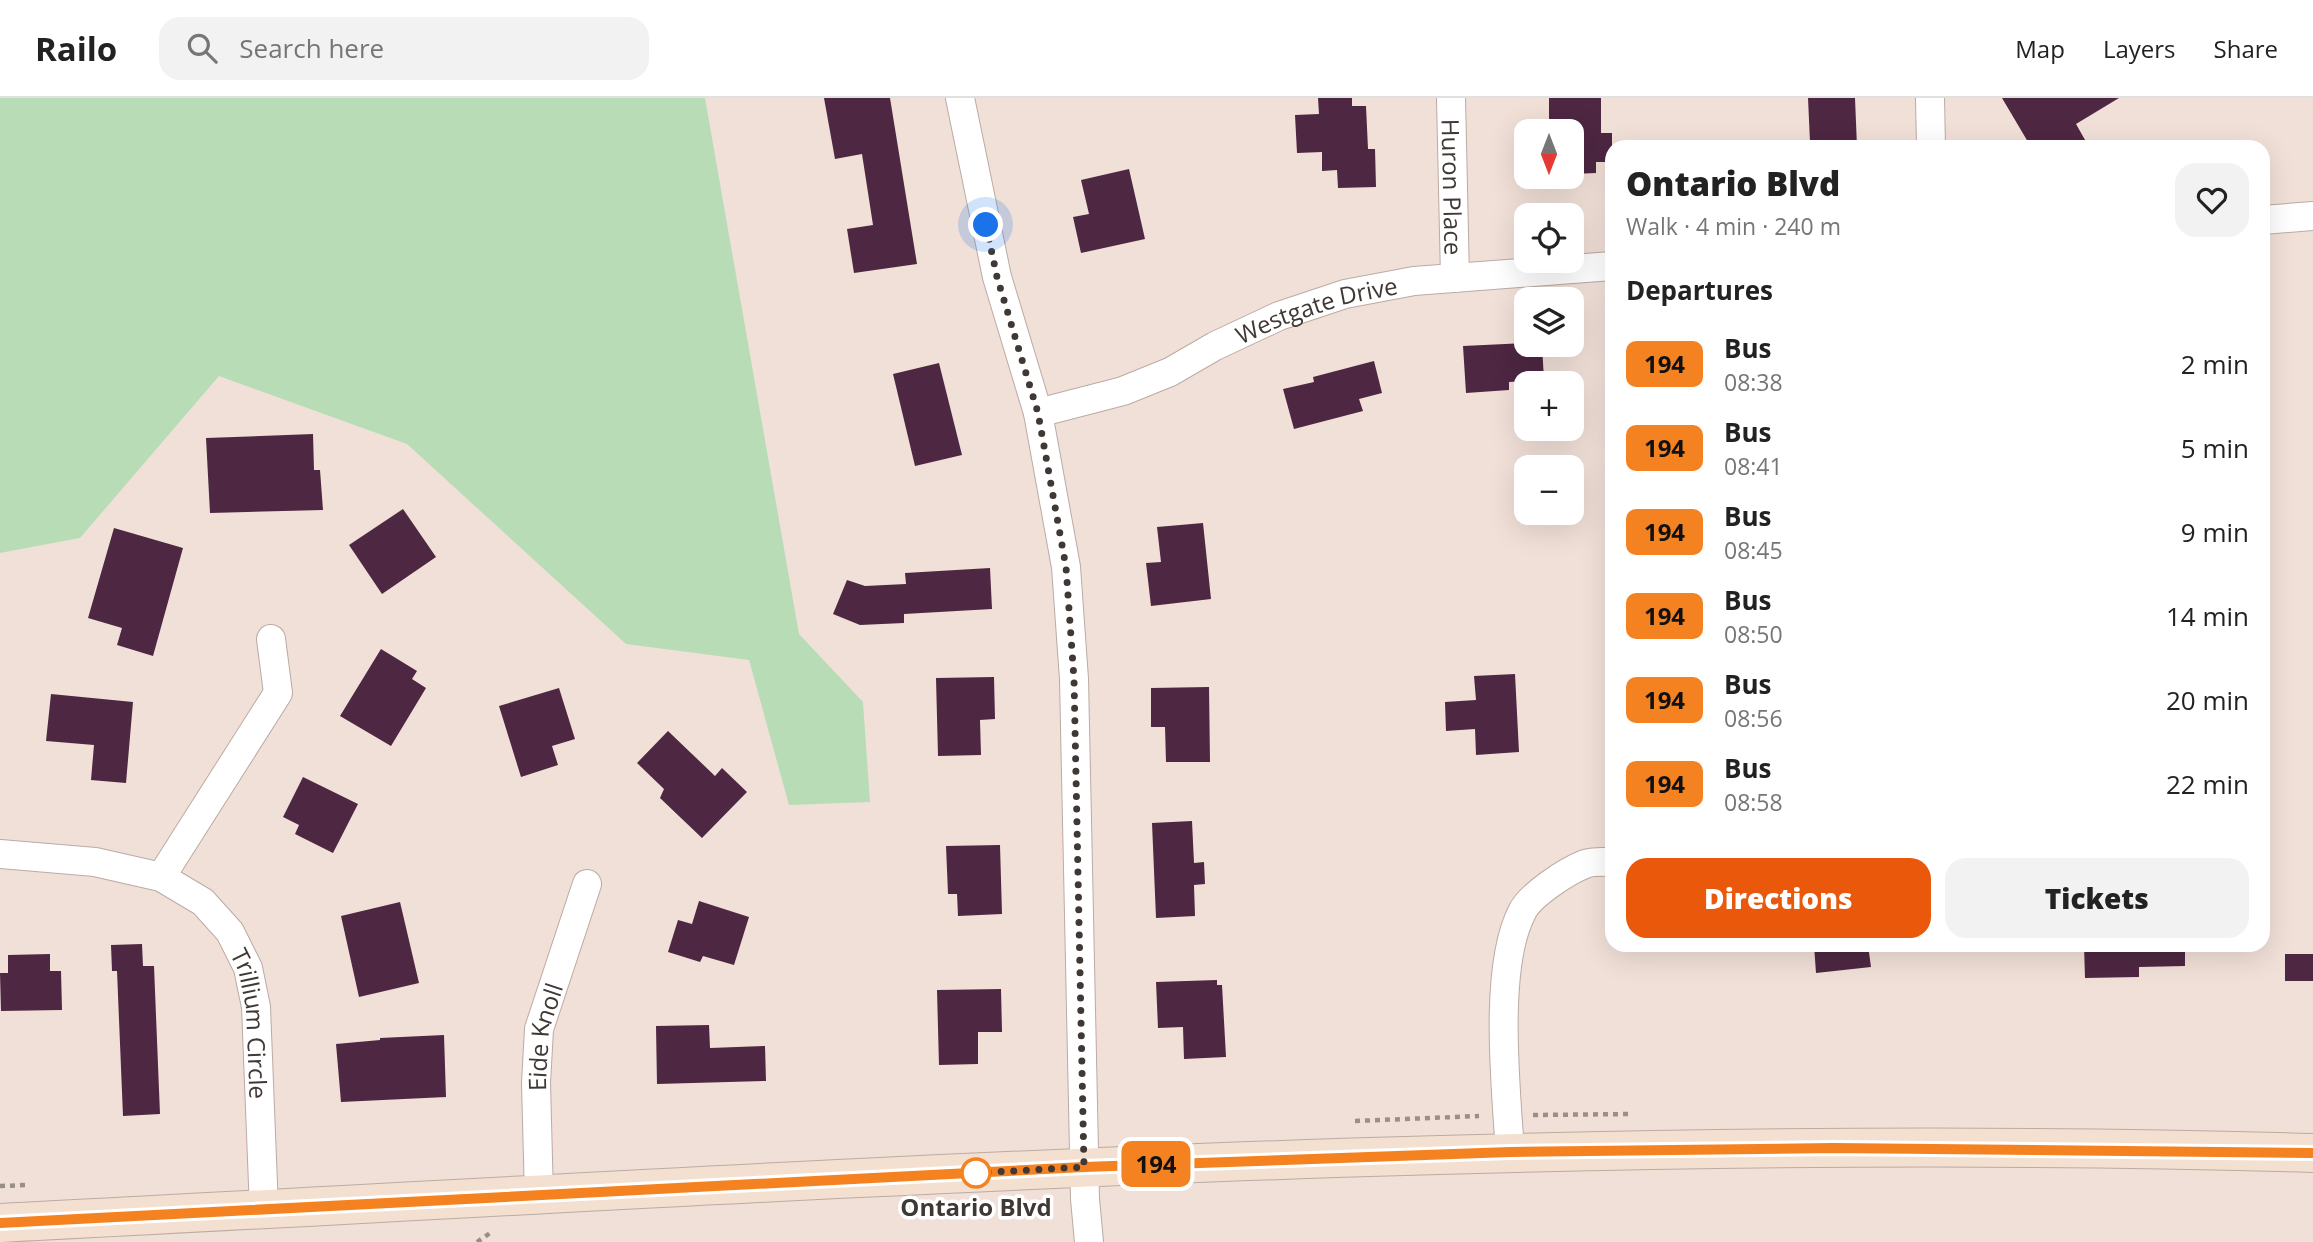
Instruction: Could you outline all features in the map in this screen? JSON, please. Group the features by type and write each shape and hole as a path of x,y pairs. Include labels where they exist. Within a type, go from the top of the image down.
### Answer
{"main road":[{"path":"0,1223 1084,1167 1510,1152 1833,1148 2313,1153"}],"street":[{"path":"960,98 997,277 1038,413 1066,567 1074,679 1084,1167 1089,1242"},
{"name":"Huron Place","path":"1451,98 1455,278"},
{"path":"1930,98 1931,140"},
{"path":"2270,219 2313,216"},
{"name":"Westgate Drive","path":"1038,413 1123,391 1170,372 1216,346 1279,316 1345,294 1414,281 1605,267"},
{"path":"161,877 278,693 271,639"},
{"name":"Trillium Circle","path":"0,854 95,862 161,877 203,902 229,932 248,968 256,1007 264,1210"},
{"path":"1510,1152 1505,1007 1509,951 1522,910 1552,882 1587,863 1605,862"},
{"name":"Eide Knoll","path":"539,1196 536,1083 539,1029 587,884"}],"green space":[{"path":"0,98 705,98 799,634 863,702 870,802 789,805 749,660 626,644 407,444 219,376 80,538 0,553"}],"building":[{"path":"824,98 890,98 917,264 854,273 847,229 873,225 862,154 835,159"},
{"path":"1318,98 1352,98 1352,106 1366,106 1368,149 1375,149 1376,187 1338,188 1337,170 1322,171 1322,152 1297,153 1295,115 1319,114"},
{"path":"1549,98 1601,98 1601,133 1612,133 1612,140 1605,140 1605,162 1596,162 1596,173 1584,174 1584,119 1549,119"},
{"path":"1808,98 1855,98 1857,140 1810,140"},
{"path":"2002,98 2119,98 2076,124 2085,140 2027,140"},
{"path":"1129,169 1145,239 1081,253 1073,217 1089,214 1081,180"},
{"path":"1514,344 1514,357 1543,357 1543,371 1514,371 1514,382 1509,382 1509,390 1466,393 1463,346"},
{"path":"1374,361 1382,393 1359,399 1363,411 1294,429 1283,389 1314,382 1313,377"},
{"path":"939,363 962,455 915,466 893,374"},
{"path":"313,434 314,470 320,470 323,510 210,513 206,438"},
{"path":"403,509 436,557 382,594 349,545"},
{"path":"1203,523 1211,599 1151,606 1146,563 1161,562 1157,527"},
{"path":"114,528 183,548 153,656 117,645 122,628 88,618"},
{"path":"990,568 992,609 904,614 904,623 860,625 833,614 847,580 865,586 906,584 905,573"},
{"path":"381,649 417,671 412,679 426,688 391,746 340,716"},
{"path":"1515,674 1519,752 1476,755 1475,729 1446,731 1445,702 1476,700 1474,676"},
{"path":"994,677 995,719 980,720 981,755 938,756 936,678"},
{"path":"1209,687 1210,762 1166,762 1165,727 1151,727 1151,688"},
{"path":"559,688 575,739 552,746 558,765 521,777 499,706"},
{"path":"51,694 133,702 126,783 91,780 94,745 46,741"},
{"path":"668,731 715,776 722,768 747,792 702,838 660,798 664,789 637,763"},
{"path":"303,777 358,804 333,853 295,834 299,825 283,817"},
{"path":"1192,821 1194,863 1204,862 1205,884 1194,885 1195,916 1156,918 1152,823"},
{"path":"1000,845 1002,914 958,916 957,894 948,894 946,846"},
{"path":"699,901 749,917 734,965 703,956 700,962 668,952 678,920 692,924"},
{"path":"400,902 419,983 359,997 341,916"},
{"path":"142,944 143,966 154,966 160,1114 123,1116 117,971 112,971 111,945"},
{"path":"1814,952 1869,952 1871,967 1816,973"},
{"path":"2084,952 2185,952 2185,966 2139,967 2139,977 2085,978"},
{"path":"50,954 50,971 61,971 62,1010 1,1011 0,973 8,973 8,955"},
{"path":"2285,954 2313,954 2313,981 2285,981"},
{"path":"1217,980 1217,985 1222,985 1226,1057 1184,1059 1183,1027 1158,1028 1156,982"},
{"path":"1001,989 1002,1032 978,1032 978,1064 939,1065 937,990"},
{"path":"709,1025 710,1048 765,1046 766,1081 657,1084 656,1026"},
{"path":"444,1035 446,1097 341,1102 336,1044 380,1038"}],"bus line":[{"name":"194","path":"0,1223 1084,1167 1510,1152 1833,1148 2313,1153"}],"place":[{"name":"Ontario Blvd","path":"976,1173"}],"route":[{"path":"976,1173 1084,1167 1074,679 1066,567 1038,413 997,277 986,225"}]}
